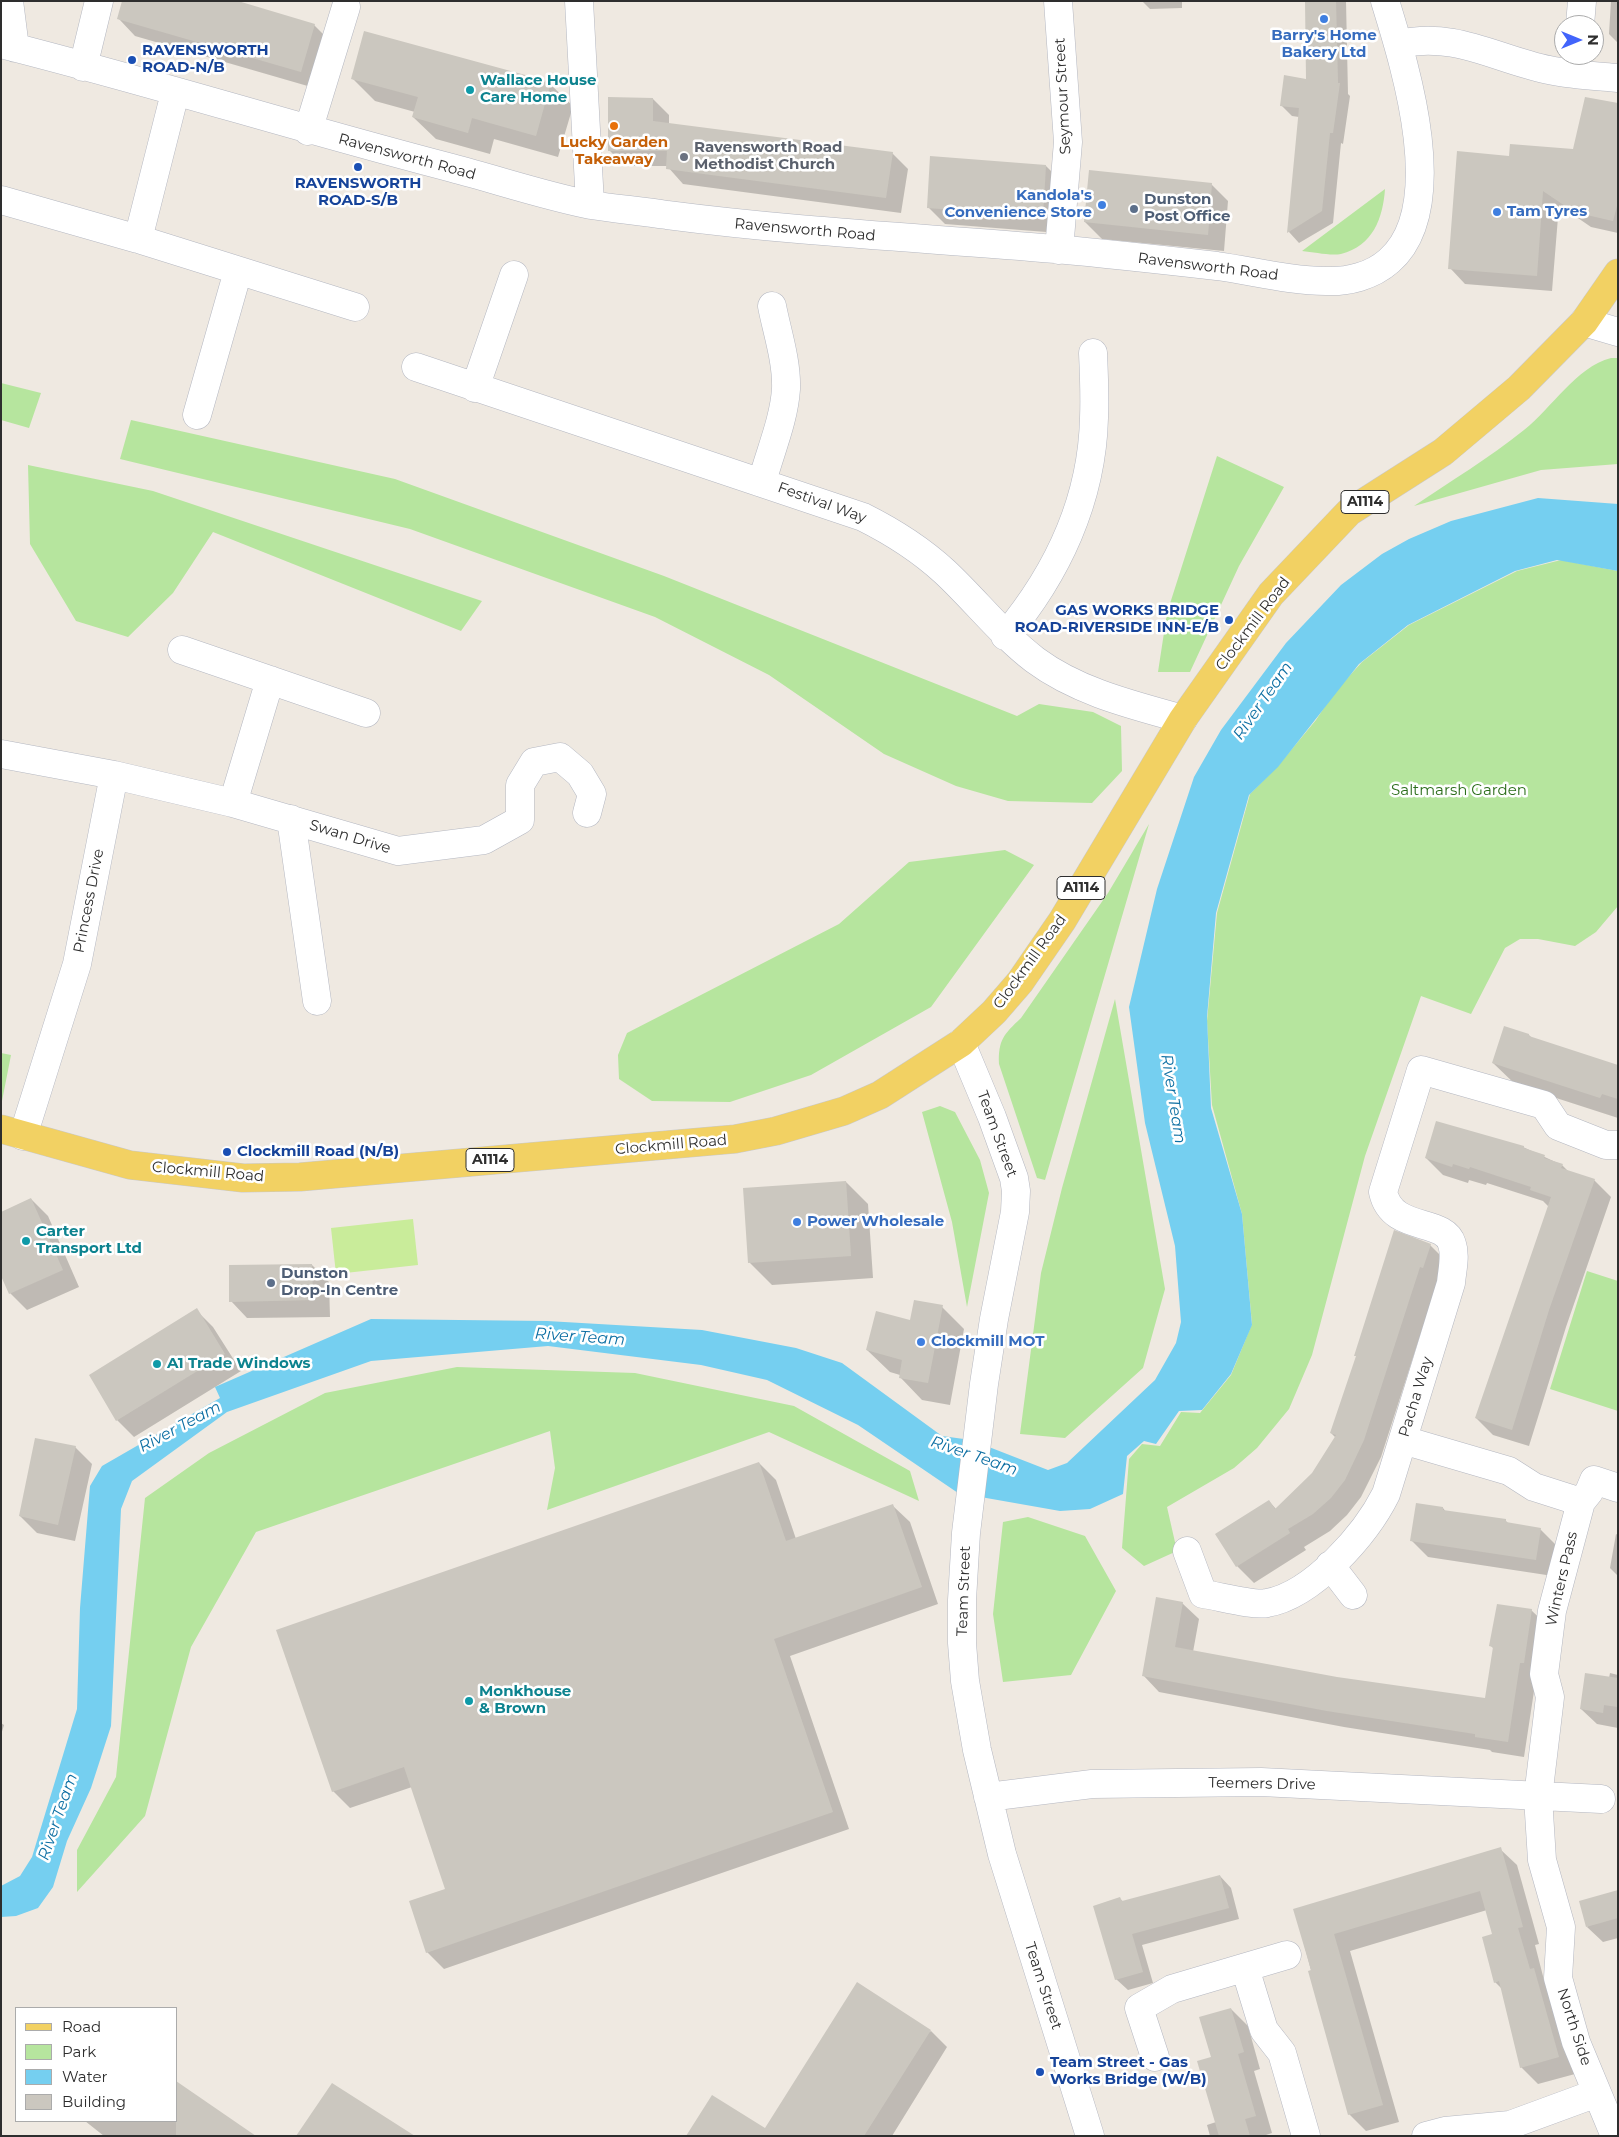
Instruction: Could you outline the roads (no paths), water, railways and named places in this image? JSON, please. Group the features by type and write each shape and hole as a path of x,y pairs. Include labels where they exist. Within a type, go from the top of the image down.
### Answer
{"main road":[{"name":"A1114","path":"1584,322 1618,273"},
{"name":"Clockmill Road","path":"12,1132 130,1165 243,1178 300,1177 735,1139 776,1131 844,1111 902,1083 961,1043 994,1012 1020,982 1062,920 1183,719 1271,594 1349,512 1449,447 1519,388 1584,322"}],"street":[{"path":"8,46 9,1"},
{"path":"83,66 99,1"},
{"path":"579,1 590,204"},
{"name":"Seymour Street","path":"1058,1 1068,142 1059,250"},
{"name":"Ravensworth Road","path":"8,46 308,130 590,204 752,226 1059,250 1219,266 1322,282 1344,281 1376,270 1390,261 1410,234 1416,215 1420,187 1420,158 1415,119 1398,44 1385,1"},
{"path":"1581,15 1582,1"},
{"path":"308,130 346,7"},
{"path":"1398,44 1420,39 1450,41 1549,70 1577,65 1618,78"},
{"path":"138,239 175,93"},
{"path":"1,200 138,239 355,307"},
{"path":"197,416 238,271"},
{"path":"475,388 514,275"},
{"path":"762,482 783,407 786,389 784,366 772,306"},
{"path":"1584,322 1618,332"},
{"path":"1005,636 1027,610 1050,575 1067,542 1080,505 1090,460 1094,419 1093,353"},
{"name":"Festival Way","path":"416,367 863,516 895,534 945,572 1005,636 1036,661 1076,684 1118,700 1183,719"},
{"path":"182,650 366,713"},
{"path":"234,803 270,680"},
{"path":"1,754 114,775"},
{"name":"Swan Drive","path":"114,775 234,803 398,852 484,840 520,820 520,784 534,762 560,757 580,774 592,794 587,813"},
{"name":"Princess Drive","path":"12,1132 76,964 114,775"},
{"path":"291,820 317,1002"},
{"name":"Team Street","path":"961,1043 992,1117 1014,1178 1016,1191 1015,1212 984,1384 966,1533 962,1643 972,1727 988,1797 1012,1887 1090,2136"},
{"name":"Pacha Way","path":"1187,1552 1203,1594 1265,1604 1280,1600 1317,1577 1357,1539 1377,1513 1386,1494 1451,1283 1454,1258 1452,1243 1444,1233 1398,1216 1386,1205 1383,1192 1421,1070 1544,1106 1558,1126 1606,1145 1618,1145"},
{"path":"1403,1440 1509,1471 1534,1487 1581,1502"},
{"name":"Winters Pass","path":"1538,1797 1550,1697 1544,1674 1552,1611 1581,1502 1589,1492 1594,1480 1618,1488"},
{"path":"1330,1565 1353,1595"},
{"name":"Teemers Drive","path":"988,1797 1092,1784 1251,1782 1601,1799"},
{"name":"North Side","path":"1538,1797 1542,1860 1560,1927 1558,1978 1576,2042 1615,2136"},
{"path":"1155,2057 1139,2008 1172,1989 1287,1956"},
{"path":"1245,1968 1264,2030 1282,2053 1306,2136"},
{"path":"1426,2136 1445,2131 1510,2124 1597,2093"}],"water":[{"name":"River Team","path":"1538,498 1618,504 1618,571 1557,560 1515,571 1408,625 1359,664 1278,767 1249,795 1216,913 1207,1017 1211,1108 1242,1214 1252,1325 1231,1374 1202,1410 1179,1411 1156,1444 1144,1441 1127,1456 1123,1494 1090,1509 1060,1511 958,1493 858,1425 767,1380 701,1365 548,1346 371,1361 227,1412 132,1481 121,1509 111,1726 91,1788 67,1841 53,1887 38,1908 16,1916 1,1917 1,1886 20,1876 32,1857 77,1709 80,1608 90,1486 102,1466 220,1398 215,1387 371,1319 547,1321 702,1330 796,1348 842,1363 942,1436 971,1440 1048,1470 1067,1463 1155,1380 1176,1343 1181,1322 1175,1246 1145,1123 1129,1007 1157,889 1194,777 1221,730 1286,643 1341,585 1382,554 1409,539 1451,521"}],"place":[{"name":"Barry's Home Bakery Ltd","path":"1324,19"},
{"name":"RAVENSWORTH ROAD-N/B","path":"132,60"},
{"name":"Wallace House Care Home","path":"470,90"},
{"name":"Lucky Garden Takeaway","path":"614,126"},
{"name":"Ravensworth Road Methodist Church","path":"684,157"},
{"name":"RAVENSWORTH ROAD-S/B","path":"358,167"},
{"name":"Kandola's Convenience Store","path":"1102,205"},
{"name":"Dunston Post Office","path":"1134,209"},
{"name":"Tam Tyres","path":"1497,212"},
{"name":"GAS WORKS BRIDGE ROAD-RIVERSIDE INN-E/B","path":"1229,620"},
{"name":"Clockmill Road (N/B)","path":"227,1152"},
{"name":"Power Wholesale","path":"797,1222"},
{"name":"Carter Transport Ltd","path":"26,1241"},
{"name":"Dunston Drop-In Centre","path":"271,1283"},
{"name":"Clockmill MOT","path":"921,1342"},
{"name":"A1 Trade Windows","path":"157,1364"},
{"name":"Monkhouse & Brown","path":"469,1701"},
{"name":"Team Street - Gas Works Bridge (W/B)","path":"1040,2072"}],"park label":[{"name":"Saltmarsh Garden","path":"1459,791"}]}
